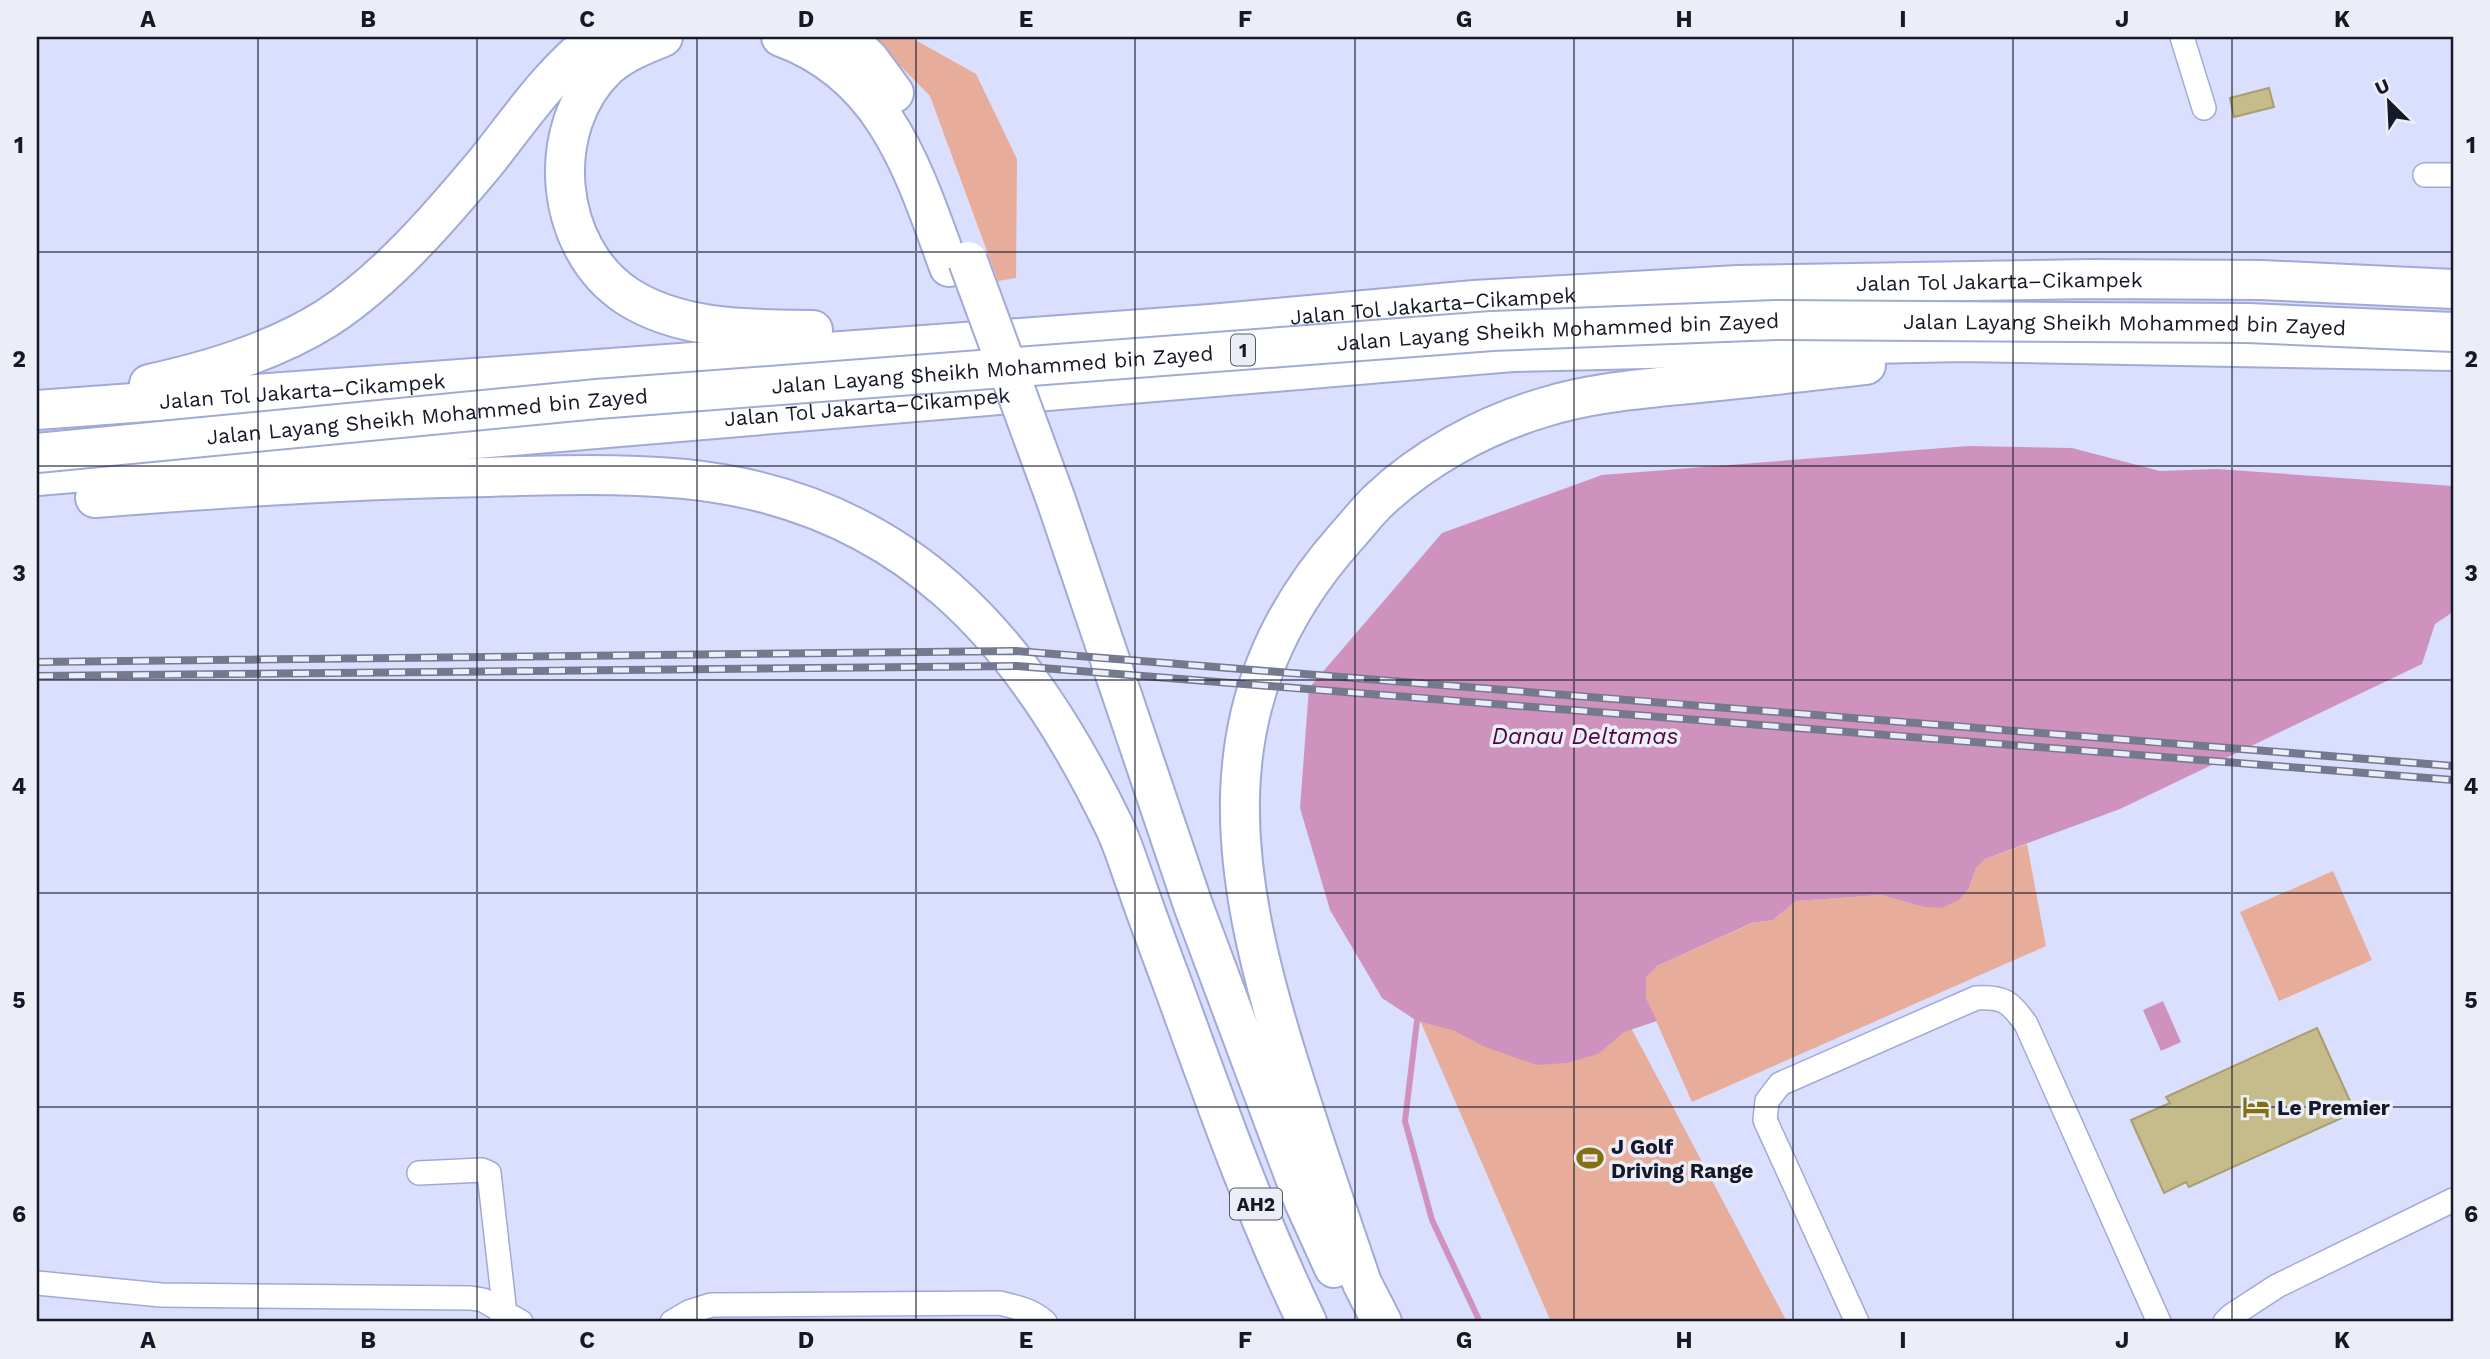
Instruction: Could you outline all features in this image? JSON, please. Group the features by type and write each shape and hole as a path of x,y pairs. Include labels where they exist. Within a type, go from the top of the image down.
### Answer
{"highway":[{"path":"37,408 195,372 268,347 299,334 328,317 381,274 414,242 466,186 560,69 598,37"},
{"path":"663,37 629,52 607,67 592,84 571,128 566,153 565,185 570,213 580,242 591,261 606,279 627,296 673,317 695,322 765,329 864,330 1204,302 1411,292 1446,294 1474,300"},
{"path":"781,37 821,56 848,75 868,95 899,144 958,264 1304,1202 1360,1322"},
{"path":"845,37 869,59 890,85 906,113 945,196 958,264"},
{"name":"Jalan Tol Jakarta–Cikampek","path":"37,408 1210,324 1474,300 1738,285 2092,279 2263,280 2453,289"},
{"name":"Jalan Layang Sheikh Mohammed bin Zayed","path":"37,428 869,360 1752,304 2241,308 2453,316"},
{"name":"Jalan Layang Sheikh Mohammed bin Zayed","path":"37,453 597,399 1492,331 1804,320 2248,323 2453,332"},
{"name":"Jalan Tol Jakarta–Cikampek","path":"37,476 1511,352 1850,343 2077,343 2453,351"},
{"path":"1381,1322 1362,1283 1274,1015 1251,926 1239,836 1241,766 1252,708 1281,631 1312,580 1332,552 1376,503 1399,483 1488,427 1544,407 1649,388 2077,343"},
{"path":"37,500 58,501 208,489 416,478 636,476 733,486 813,508 848,523 925,571 972,611 1022,670 1059,724 1117,832 1217,1079"},
{"path":"1044,503 1153,850 1217,1079"},
{"name":"AH2","path":"1217,1079 1283,1273 1307,1322"},
{"name":"AH2","path":"1217,1079 1331,1322"}],"street":[{"path":"2182,37 2204,108"},
{"path":"2425,175 2453,175"},
{"path":"1857,1322 1765,1120 1767,1101 1780,1084 1976,998 1995,997 2013,1005 2026,1024 2158,1322"},
{"path":"419,1173 482,1170 489,1173 509,1320"},
{"path":"2225,1322 2277,1286 2453,1200"},
{"path":"37,1283 162,1295 471,1298 483,1300 509,1320"},
{"path":"672,1322 689,1312 711,1305 999,1303 1020,1307 1038,1315 1045,1322"}],"shaded area":[{"path":"872,37 910,37 976,74 1017,159 1016,278 998,281 930,96"},
{"path":"2027,844 2046,946 1692,1102 1646,998 1646,978 1657,966 1753,923 1773,920 1796,901 1883,895 1923,907 1969,888 1976,868 1985,859"},
{"path":"2333,871 2372,960 2279,1001 2240,912"},
{"name":"J Golf Driving Range","path":"1576,924 1787,1322 1551,1322 1409,995"}],"water":[{"name":"Danau Deltamas","path":"1968,446 2072,448 2160,471 2217,469 2453,486 2453,612 2435,624 2422,664 2120,809 1985,859 1976,868 1969,888 1959,900 1941,908 1923,907 1882,895 1796,901 1773,920 1752,923 1657,966 1646,978 1646,998 1657,1021 1624,1032 1598,1054 1567,1063 1537,1065 1485,1047 1453,1030 1417,1021 1382,998 1330,910 1300,808 1309,688 1442,533 1602,475"},
{"path":"2163,1001 2181,1042 2161,1051 2143,1010"}],"building":[{"path":"2269,88 2274,107 2234,117 2230,98"},
{"name":"Le Premier","path":"2317,1028 2355,1112 2189,1187 2186,1182 2164,1193 2131,1120 2170,1103 2166,1097"}],"waterway":[{"path":"1419,1014 1405,1121 1432,1220 1480,1322"}],"railway":[{"path":"37,662 1016,651 2453,766"},
{"path":"37,676 1017,666 2453,780"}],"place":[{"name":"Le Premier","path":"2256,1107"},
{"name":"J Golf Driving Range","path":"1590,1158"}]}
